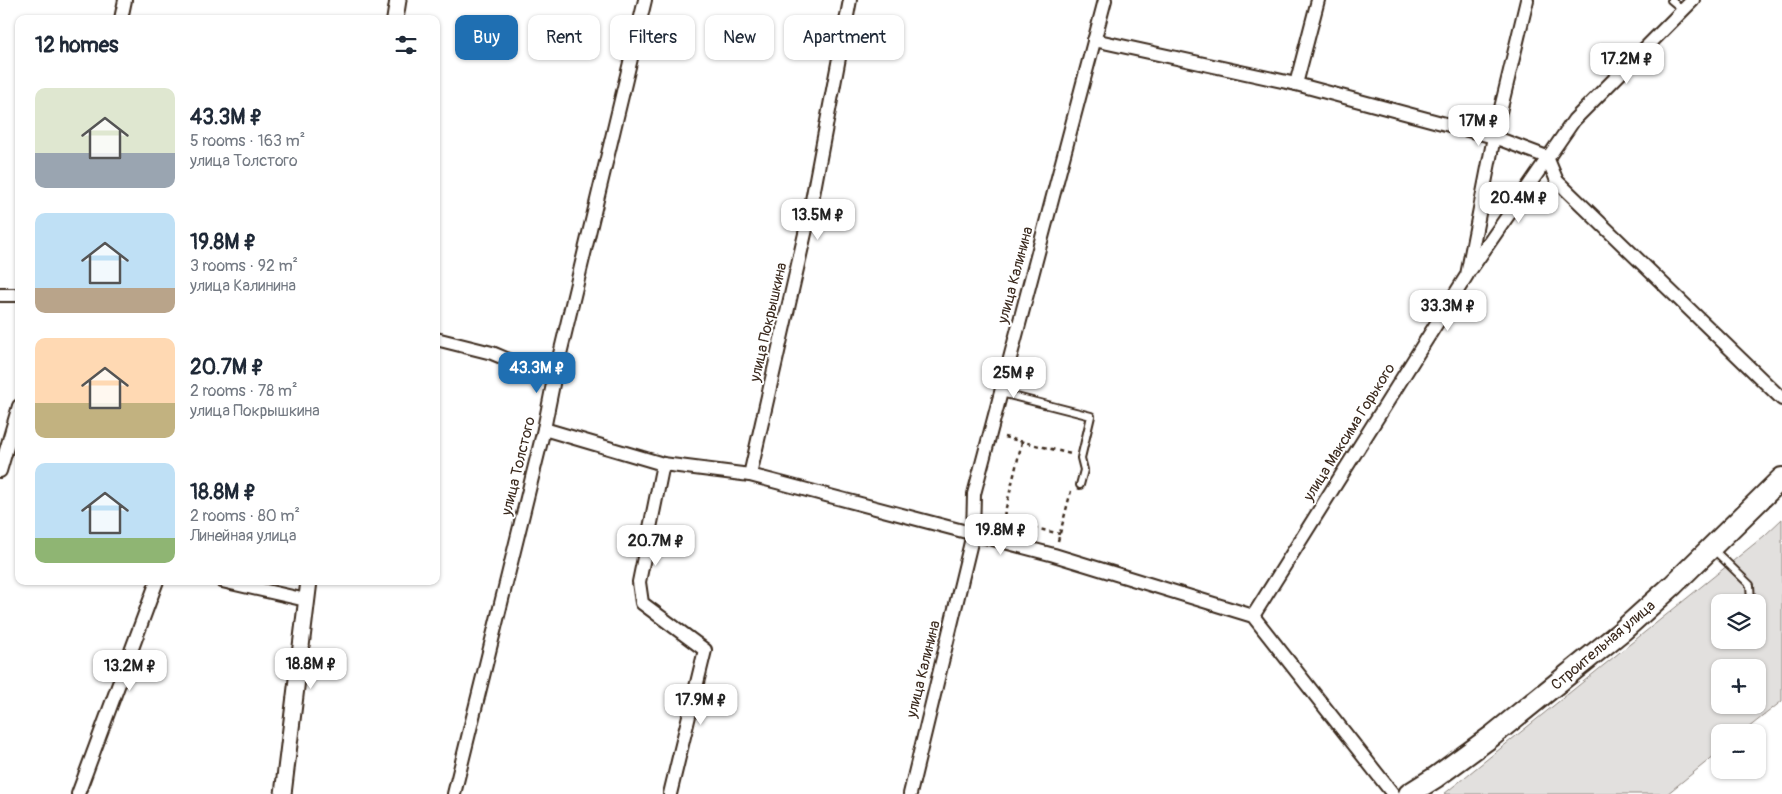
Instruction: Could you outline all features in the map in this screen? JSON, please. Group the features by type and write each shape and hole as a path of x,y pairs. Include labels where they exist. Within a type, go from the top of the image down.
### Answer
{"main road":[{"name":"Строительная улица","path":"1409,794 1436,778 1492,736 1622,631 1777,486"}],"street":[{"path":"121,15 125,0"},
{"path":"396,15 398,0"},
{"name":"улица Толстого","path":"454,794 544,429 554,379 645,0"},
{"name":"улица Покрышкина","path":"750,475 810,216 850,0"},
{"name":"улица Калинина","path":"910,794 973,534 974,494 1105,0"},
{"path":"1296,84 1318,0"},
{"name":"улица Максима Горького","path":"1253,616 1467,275 1494,137 1527,0"},
{"path":"1467,275 1574,120 1693,0"},
{"path":"1094,40 1296,84 1494,137 1547,157 1557,181 1782,399"},
{"path":"0,295 15,295"},
{"path":"440,340 492,353 554,379"},
{"path":"0,471 15,420"},
{"path":"544,429 663,464 750,475 1054,555 1253,616 1393,794"},
{"path":"663,464 639,582 642,603 705,650 670,794"},
{"path":"78,794 156,585"},
{"path":"240,585 306,600"},
{"path":"283,794 308,585"}],"lane":[{"path":"1671,0 1683,10"},
{"path":"1001,393 1091,416 1081,458 1084,470 1080,485"},
{"path":"1711,548 1750,585 1751,594"}],"path":[{"path":"990,434 1071,454 1073,460"},
{"path":"1022,442 1003,520 1060,534"},
{"path":"1054,555 1071,490"}],"shaded area":[{"path":"1782,519 1782,701 1766,714 1766,659 1711,659 1711,714 1766,714 1753,724 1711,724 1711,758 1667,794 1444,794 1764,536"}]}
